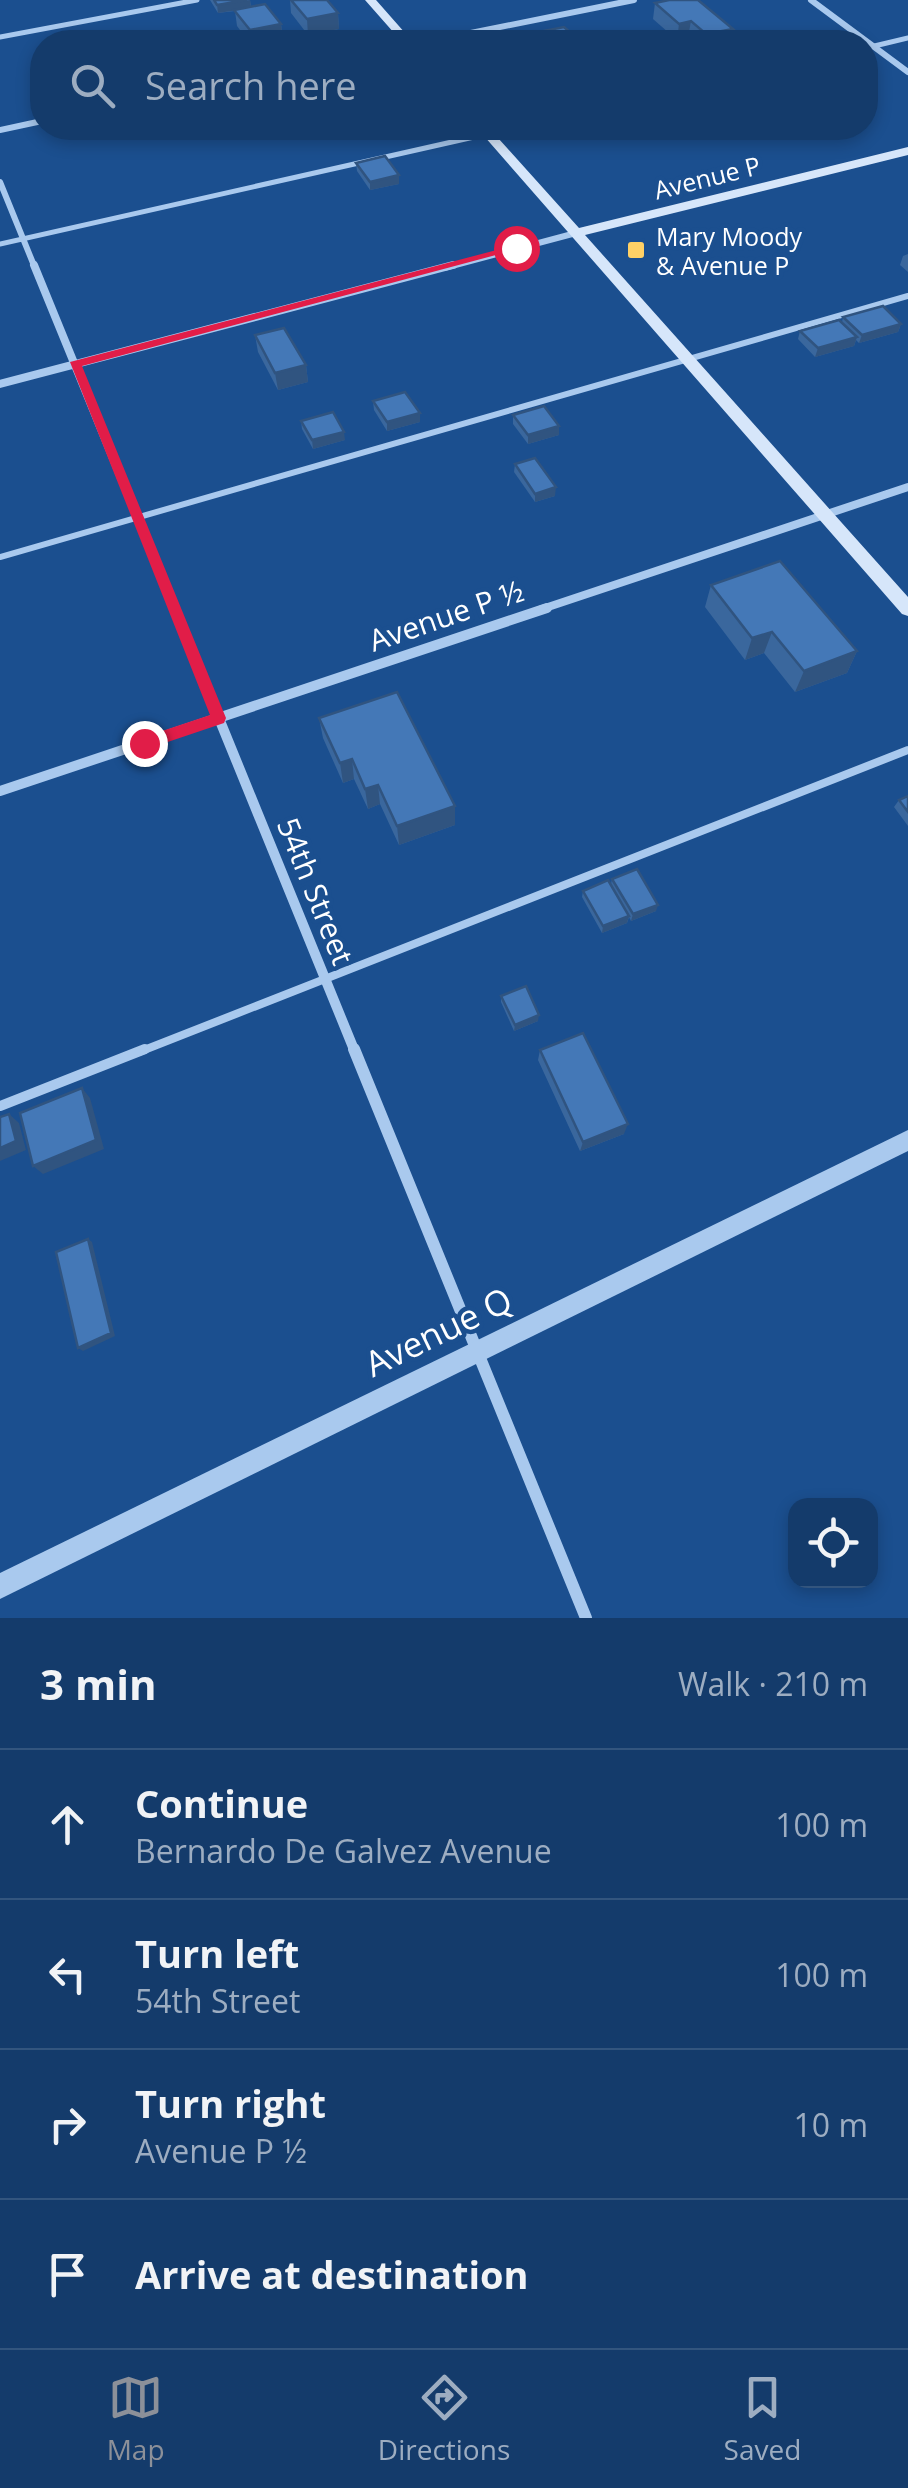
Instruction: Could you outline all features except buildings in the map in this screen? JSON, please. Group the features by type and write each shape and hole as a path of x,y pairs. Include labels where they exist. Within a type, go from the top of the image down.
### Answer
{"main road":[{"path":"370,0 397,30"},
{"path":"494,140 908,609"},
{"name":"Avenue P","path":"576,233 908,150"}],"street":[{"path":"485,30 634,0"},
{"path":"811,0 848,30"},
{"path":"878,53 908,72"},
{"path":"0,130 30,124"},
{"name":"54th Street","path":"0,182 586,1618"},
{"path":"0,384 576,233"},
{"name":"Avenue P ½","path":"0,791 908,487"},
{"name":"Avenue Q","path":"0,1586 908,1140"}],"lane":[{"path":"37,30 198,0"},
{"path":"0,37 30,31"},
{"path":"878,45 908,38"},
{"path":"0,244 443,140"},
{"path":"0,557 908,296"},
{"path":"0,1106 908,750"}],"place":[{"name":"Mary Moody & Avenue P","path":"636,250"}],"route":[{"path":"144,743 219,718 75,364 516,248"}]}
